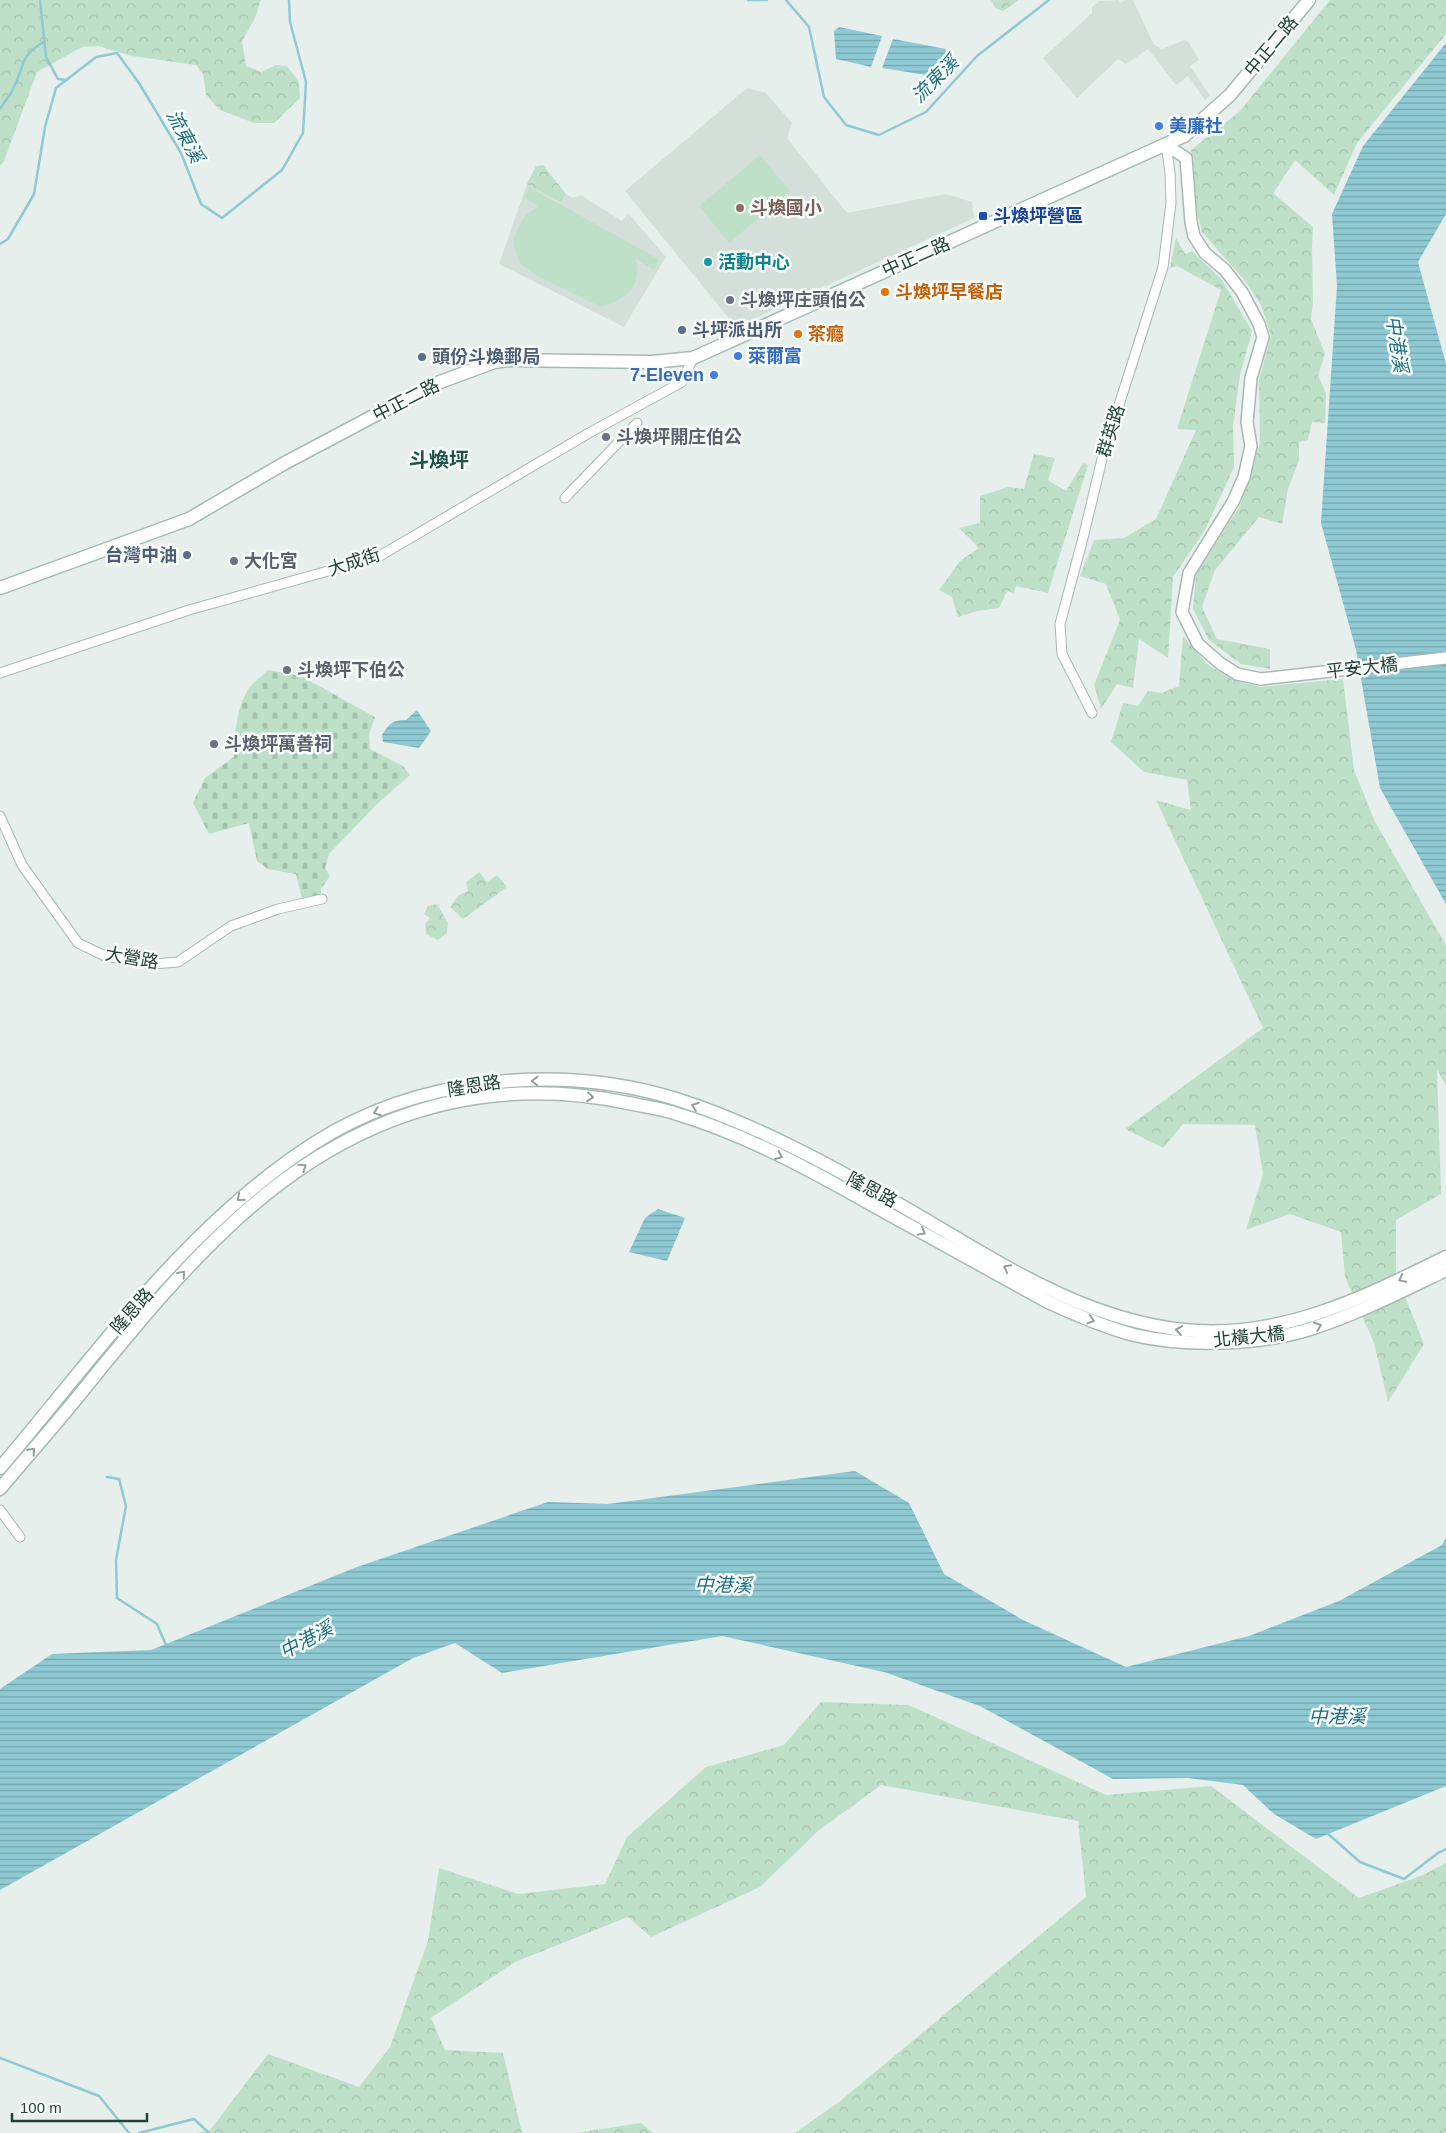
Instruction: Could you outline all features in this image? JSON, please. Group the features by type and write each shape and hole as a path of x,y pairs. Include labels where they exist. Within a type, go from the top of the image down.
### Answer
{"main road":[{"name":"中正二路","path":"0,588 190,520 283,464 432,385 494,362 507,360 652,362 693,358 1184,136 1230,95 1309,0"},
{"name":"隆恩路","path":"0,1468 131,1311 182,1254 228,1208 272,1172 316,1142 362,1118 410,1099 460,1086 515,1080 607,1085 673,1099 741,1123 895,1202 994,1261 1048,1296"},
{"name":"隆恩路","path":"0,1488 191,1263 237,1218 279,1184 323,1153 368,1130 414,1112 462,1099 518,1093 560,1093 604,1098 670,1112 734,1135 814,1173 1048,1296"},
{"name":"北橫大橋","path":"1048,1296 1137,1323 1187,1331 1250,1330 1304,1319 1342,1306 1446,1257"},
{"name":"北橫大橋","path":"1048,1296 1079,1316 1134,1335 1191,1343 1253,1340 1309,1329 1388,1298 1446,1270"}],"street":[{"name":"平安大橋","path":"1166,145 1186,158 1191,222 1194,236 1205,253 1225,270 1242,292 1259,324 1263,336 1251,378 1247,422 1252,446 1244,477 1226,516 1189,573 1182,612 1198,644 1220,664 1237,674 1261,679 1446,658"},
{"name":"群英路","path":"1092,713 1062,654 1060,624 1103,455 1163,267 1171,203 1170,172 1166,145"},
{"name":"大成街","path":"0,673 189,610 378,557 589,433 682,382 693,358"},
{"path":"565,498 638,423"},
{"name":"大營路","path":"0,816 22,865 78,943 105,956 153,964 178,962 231,926 278,909 322,899"},
{"path":"0,1510 20,1537"}],"shaded area":[{"path":"1119,0 1120,3 1126,0 1133,0 1154,45 1162,49 1184,40 1188,41 1199,60 1190,66 1210,96 1205,100 1188,76 1176,85 1148,49 1126,64 1118,59 1077,98 1043,58 1092,13 1092,7 1099,1"},
{"name":"斗煥國小","path":"747,88 766,93 792,123 787,138 847,213 946,194 972,202 974,218 736,327 625,191"},
{"path":"527,184 561,203 566,194 573,198 581,195 622,221 628,213 666,257 624,327 499,264"}],"green space":[{"path":"0,0 261,0 255,18 242,41 246,66 261,72 276,65 287,66 299,82 300,98 274,123 254,123 220,110 206,95 203,74 196,65 132,56 98,46 82,47 37,72 4,161 0,166"},
{"path":"991,0 1019,0 1003,11 995,8"},
{"path":"1330,0 1446,0 1446,34 1357,143 1334,195 1295,160 1273,193 1313,227 1313,302 1311,319 1325,354 1318,376 1326,393 1325,423 1312,422 1308,440 1299,442 1299,460 1288,489 1282,524 1259,517 1215,570 1202,607 1217,639 1270,649 1270,669 1241,664 1209,640 1193,609 1196,574 1240,506 1260,443 1259,380 1271,336 1261,305 1246,282 1202,232 1195,204 1191,150 1240,111"},
{"path":"760,155 790,191 729,243 699,206"},
{"path":"543,165 566,194 561,203 527,184 536,166"},
{"path":"529,187 660,260 654,270 636,259 637,277 630,290 618,300 601,307 536,275 521,264 514,247 514,236 525,216 538,206 525,198"},
{"path":"1176,238 1185,254 1192,251 1222,280 1252,331 1240,375 1233,426 1234,467 1205,530 1173,577 1168,658 1139,639 1133,688 1117,684 1101,709 1094,685 1120,620 1106,584 1080,576 1094,540 1124,538 1156,519 1196,430 1177,429 1221,290 1177,266 1170,268"},
{"path":"1034,454 1055,458 1048,480 1066,491 1083,463 1088,465 1048,593 1016,586 1014,593 1007,591 999,608 977,611 958,617 952,597 939,590 960,561 979,548 959,528 980,523 980,496 1008,487 1024,489"},
{"path":"1183,636 1207,664 1231,679 1261,687 1343,679 1354,770 1375,822 1446,945 1446,1086 1437,1069 1441,1194 1396,1220 1396,1274 1424,1344 1388,1402 1374,1343 1345,1277 1341,1232 1290,1214 1246,1230 1263,1174 1255,1125 1183,1124 1163,1148 1125,1129 1263,1028 1156,800 1191,810 1187,780 1144,772 1111,742 1123,703 1138,706 1148,691 1162,693 1179,686"},
{"path":"268,670 301,676 375,717 369,734 370,749 403,766 410,775 377,804 329,854 325,868 330,876 321,889 321,896 302,899 296,874 268,869 257,861 249,823 209,834 193,803 205,778 234,757 236,730 242,701 251,686"},
{"path":"479,872 487,882 497,875 507,887 463,919 450,907 459,895 468,891 466,882"},
{"path":"437,904 448,923 447,933 438,940 426,934 425,924 430,918 424,914 428,906"},
{"path":"821,1702 909,1705 1106,1795 1211,1786 1359,1898 1423,1875 1446,1863 1446,2133 795,2133 839,2102 1086,1897 1078,1821 881,1785 818,1831 760,1887 651,1937 628,1917 515,1962 431,2018 445,2050 503,2053 522,2133 196,2133 210,2130 268,2054 359,2087 390,2047 428,1941 439,1868 518,1894 605,1884 627,1837 706,1767 784,1745"},
{"path":"641,2123 653,2133 575,2133"}],"water":[{"path":"839,27 882,36 871,67 836,59 834,31"},
{"path":"893,39 946,49 945,61 926,75 882,68"},
{"name":"中港溪","path":"1446,43 1446,214 1418,262 1446,364 1446,904 1380,788 1356,650 1321,523 1337,286 1332,214 1363,146"},
{"path":"417,710 431,731 419,748 383,742 382,735 389,726 394,722 406,720"},
{"path":"658,1209 685,1218 667,1261 629,1252 645,1218"},
{"name":"中港溪","path":"855,1471 909,1503 944,1574 1023,1620 1126,1667 1249,1636 1339,1601 1442,1545 1446,1538 1446,1786 1316,1839 1274,1814 1243,1785 1188,1778 1113,1779 980,1706 884,1672 722,1636 502,1673 455,1643 413,1658 0,1890 0,1689 52,1654 151,1650 357,1567 548,1502 608,1504"}],"waterway":[{"path":"40,0 46,57 58,79 66,80"},
{"name":"流東溪","path":"0,244 8,239 34,194 45,127 56,88 96,57 117,53 139,83 181,153 201,204 222,218 282,170 303,133 306,82 290,22 289,0"},
{"name":"流東溪","path":"748,0 767,0"},
{"name":"流東溪","path":"786,0 809,27 824,97 846,125 879,135 926,112 977,56 1049,0"},
{"path":"0,109 12,92 26,57 45,41"},
{"path":"107,1477 119,1479 126,1506 116,1560 117,1598 157,1624 166,1645"},
{"path":"1327,1833 1360,1862 1404,1879 1446,1849"},
{"path":"0,2058 99,2096 129,2133"},
{"path":"139,2133 194,2119 209,2133"}],"place":[{"name":"美廉社","path":"1159,126"},
{"name":"斗煥國小","path":"740,208"},
{"name":"斗煥坪營區","path":"983,216"},
{"name":"活動中心","path":"708,262"},
{"name":"斗煥坪早餐店","path":"885,292"},
{"name":"斗煥坪庄頭伯公","path":"730,300"},
{"name":"斗坪派出所","path":"682,330"},
{"name":"茶癮","path":"798,334"},
{"name":"萊爾富","path":"738,356"},
{"name":"頭份斗煥郵局","path":"422,357"},
{"name":"7-Eleven","path":"714,375"},
{"name":"斗煥坪開庄伯公","path":"606,437"},
{"name":"台灣中油","path":"187,555"},
{"name":"大化宮","path":"234,561"},
{"name":"斗煥坪下伯公","path":"287,670"},
{"name":"斗煥坪萬善祠","path":"214,744"}],"district":[{"name":"斗煥坪","path":"439,460"}]}
